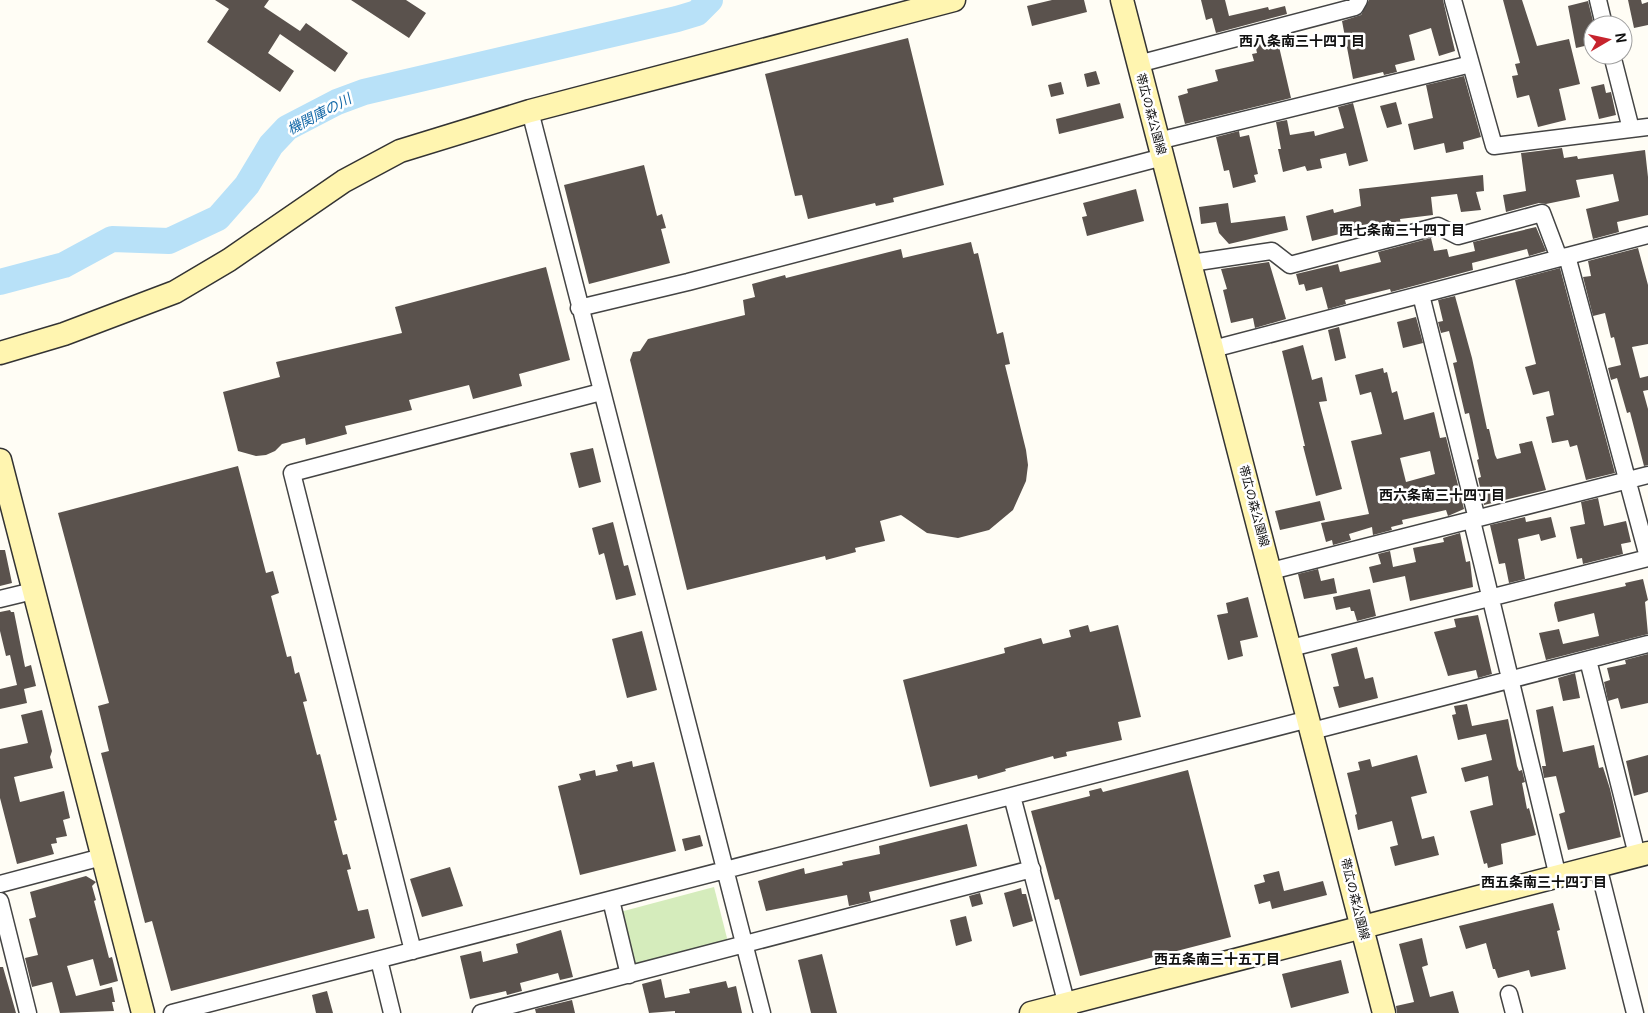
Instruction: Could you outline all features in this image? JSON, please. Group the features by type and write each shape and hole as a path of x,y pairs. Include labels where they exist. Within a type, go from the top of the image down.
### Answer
{"street":[{"path":"0,352 64,334 175,292 229,260 344,181 400,151 530,111 954,0"},
{"name":"帯広の森公園線","path":"1122,0 1384,1013"},
{"path":"1138,64 1355,7 1358,0"},
{"path":"1453,0 1494,146 1648,127"},
{"path":"1598,0 1602,15"},
{"path":"579,308 688,282 1160,149 1471,64"},
{"path":"1615,65 1631,129"},
{"path":"530,111 579,308 762,1013"},
{"path":"1191,264 1272,251 1290,265 1438,226 1458,236 1542,213 1563,257 1648,558 1290,648"},
{"path":"1213,349 1648,235"},
{"path":"1421,295 1475,520 1490,599 1558,877"},
{"path":"413,951 292,473 601,392"},
{"path":"0,460 4,490 33,591 143,1013"},
{"path":"1270,571 1648,475"},
{"path":"0,599 33,591"},
{"path":"172,1013 1012,796 1310,725 1510,681 1648,644"},
{"path":"1031,1013 1068,1008 1362,927 1642,854 1588,660"},
{"path":"1012,796 1068,1008"},
{"path":"0,884 102,857"},
{"path":"1598,866 1635,1013"},
{"path":"481,1013 1032,870"},
{"path":"0,900 28,1013"},
{"path":"611,900 629,975"},
{"path":"378,960 392,1013"},
{"path":"1509,994 1514,1013"}],"green space":[{"path":"714,887 728,942 634,966 620,912"}],"building":[{"path":"215,0 269,0 264,7 300,31 306,23 348,53 335,72 280,34 268,53 294,71 280,92 207,42 229,9"},
{"path":"351,0 406,0 426,13 409,38"},
{"path":"1052,0 1084,0 1087,12 1032,26 1027,6"},
{"path":"1201,0 1225,0 1229,16 1268,7 1269,10 1285,6 1287,14 1216,33 1212,18 1206,20"},
{"path":"1369,0 1443,0 1455,51 1439,56 1431,28 1409,35 1415,60 1395,65 1397,72 1384,75 1383,72 1353,79 1342,21 1361,15"},
{"path":"1503,0 1522,0 1537,46 1569,39 1580,84 1559,89 1566,120 1538,127 1529,95 1517,98 1512,76 1518,75 1515,64 1520,63"},
{"path":"1628,0 1641,0 1642,4 1648,2 1648,25 1634,28 1633,15 1631,15"},
{"path":"1588,1 1592,15 1583,15 1583,46 1576,48 1568,6"},
{"path":"908,38 944,185 893,198 894,202 876,206 875,203 808,219 802,195 795,196 765,74"},
{"path":"1277,38 1291,98 1185,124 1178,96 1188,93 1187,89 1218,81 1215,70 1254,61 1252,54 1257,53 1255,44"},
{"path":"1096,71 1100,84 1087,87 1084,74"},
{"path":"1464,76 1481,137 1463,142 1464,149 1446,153 1444,143 1414,150 1408,124 1433,118 1426,85"},
{"path":"1061,82 1064,94 1051,97 1048,85"},
{"path":"1604,84 1606,93 1611,92 1616,115 1599,119 1591,87"},
{"path":"1396,102 1402,124 1387,128 1380,106"},
{"path":"1120,103 1124,118 1059,134 1056,119"},
{"path":"1353,103 1368,161 1349,166 1346,153 1320,159 1322,168 1307,171 1305,166 1283,172 1278,149 1281,149 1276,122 1287,120 1290,135 1314,131 1315,136 1344,128 1338,107"},
{"path":"1239,131 1240,137 1249,135 1258,174 1254,175 1256,182 1233,188 1229,170 1224,171 1216,137"},
{"path":"1562,148 1564,158 1577,156 1578,159 1645,150 1648,177 1648,215 1617,222 1619,232 1593,239 1586,209 1619,201 1613,174 1576,180 1580,197 1546,204 1539,203 1506,212 1503,195 1526,191 1521,153"},
{"path":"644,165 657,216 662,214 666,228 661,229 670,263 589,284 564,185"},
{"path":"1483,175 1484,191 1476,192 1481,210 1461,212 1457,194 1431,197 1433,215 1400,219 1401,225 1369,234 1367,227 1312,241 1306,216 1333,209 1334,213 1361,206 1359,189"},
{"path":"1136,189 1144,221 1087,236 1082,217 1087,216 1083,203"},
{"path":"1228,203 1231,223 1285,216 1288,230 1229,244 1219,233 1216,222 1201,224 1199,207"},
{"path":"1536,227 1546,251 1529,256 1527,249 1472,263 1473,270 1391,292 1390,289 1345,300 1346,304 1328,309 1322,287 1306,291 1304,284 1299,285 1296,274 1338,264 1340,272 1381,262 1378,252 1431,238 1434,251 1447,249 1449,257 1475,251 1473,242"},
{"path":"971,242 974,254 978,253 997,334 1003,332 1010,364 1005,365 1026,450 1028,465 1026,481 1013,510 989,530 958,538 927,533 901,515 880,521 885,541 855,548 856,552 826,560 825,556 687,590 630,360 633,352 640,351 648,339 745,315 743,300 755,297 752,284 785,275 786,278 901,249 903,258"},
{"path":"1638,248 1648,285 1648,344 1632,347 1640,378 1648,376 1648,390 1643,391 1648,409 1648,465 1644,466 1630,412 1627,413 1617,378 1611,380 1608,368 1621,365 1614,337 1611,338 1605,313 1593,316 1583,277 1591,276 1588,261"},
{"path":"1269,262 1286,319 1255,328 1253,318 1231,323 1223,290 1227,289 1221,269"},
{"path":"546,267 570,360 519,374 522,386 473,399 469,385 409,400 412,410 345,426 347,434 306,445 305,438 282,444 275,451 266,455 256,456 238,451 223,392 280,377 276,362 402,333 395,307"},
{"path":"1560,268 1615,473 1586,480 1577,445 1570,447 1568,440 1552,443 1546,417 1554,415 1549,391 1533,395 1525,367 1536,364 1515,280"},
{"path":"1455,296 1495,455 1497,459 1521,453 1519,444 1532,441 1546,490 1484,505 1478,478 1481,477 1477,460 1479,459 1469,413 1465,414 1453,363 1457,362 1449,331 1441,333 1438,322 1443,321 1438,300"},
{"path":"1416,317 1423,343 1403,348 1397,322"},
{"path":"1339,327 1346,358 1335,361 1328,330"},
{"path":"1303,345 1312,380 1322,377 1327,401 1319,402 1342,489 1316,496 1282,351"},
{"path":"1383,368 1384,373 1387,372 1392,393 1397,391 1404,420 1434,412 1440,438 1446,437 1464,509 1448,516 1446,510 1402,520 1403,524 1391,527 1392,530 1373,535 1372,527 1349,534 1351,540 1333,545 1332,540 1326,542 1321,523 1369,514 1351,441 1382,434 1371,392 1360,395 1355,375","holes":["1430,451 1435,474 1406,482 1400,458"]},
{"path":"593,448 601,482 579,488 570,453"},
{"path":"238,466 266,573 273,571 279,593 271,596 287,657 291,656 295,674 299,672 307,701 303,702 317,755 320,754 337,820 334,821 343,855 347,854 351,869 347,870 358,911 368,909 375,938 171,991 152,921 145,923 101,753 109,751 98,706 109,703 58,513"},
{"path":"1598,498 1604,526 1626,521 1631,542 1621,544 1623,554 1583,564 1582,558 1577,559 1570,527 1585,524 1581,502"},
{"path":"1320,501 1325,520 1280,530 1275,511"},
{"path":"1525,517 1526,522 1551,517 1556,537 1541,541 1539,534 1518,539 1525,579 1509,583 1505,563 1499,564 1490,525"},
{"path":"613,522 624,566 628,565 636,595 616,600 604,553 599,555 592,528"},
{"path":"1460,533 1466,562 1470,561 1473,587 1410,601 1405,576 1373,583 1369,567 1381,564 1378,554 1390,551 1393,567 1416,562 1413,548 1444,542 1443,538"},
{"path":"0,550 5,550 12,583 0,586"},
{"path":"1318,569 1321,581 1334,578 1337,593 1304,599 1298,574"},
{"path":"1643,579 1648,600 1645,602 1648,634 1546,660 1539,633 1559,629 1563,644 1599,636 1594,613 1558,622 1555,602 1626,586 1625,583"},
{"path":"1370,589 1376,616 1357,621 1354,611 1351,611 1350,607 1336,610 1333,597"},
{"path":"1248,597 1258,637 1240,641 1243,656 1228,660 1217,615 1228,613 1226,603"},
{"path":"10,610 14,612 25,667 31,665 36,686 24,689 27,703 0,709 0,689 17,685 10,655 6,656 0,631 0,612"},
{"path":"1478,615 1492,674 1478,678 1476,670 1448,676 1434,632 1456,627 1454,619"},
{"path":"1088,625 1090,632 1118,625 1141,717 1118,722 1122,740 1066,752 1067,756 1054,759 1053,756 1005,769 1006,771 978,779 977,775 930,787 903,680 1005,653 1004,648 1041,638 1043,644 1071,637 1069,630"},
{"path":"642,631 657,690 627,698 612,639"},
{"path":"1357,647 1365,679 1373,677 1378,698 1339,708 1333,687 1339,686 1331,654"},
{"path":"1648,654 1648,703 1621,709 1618,698 1608,701 1604,682 1610,680 1607,668 1626,664 1625,660"},
{"path":"1575,673 1580,698 1563,701 1558,678"},
{"path":"1467,704 1472,726 1508,719 1517,766 1519,771 1522,770 1525,782 1522,783 1527,809 1529,808 1536,835 1501,844 1503,864 1488,868 1487,863 1484,864 1470,811 1493,805 1488,776 1465,782 1461,768 1492,760 1486,734 1458,740 1452,715 1456,714 1454,706"},
{"path":"1553,706 1563,752 1594,745 1599,768 1603,767 1610,789 1621,837 1568,850 1559,814 1565,812 1556,776 1544,778 1542,766 1546,766 1536,710"},
{"path":"42,710 52,751 50,757 53,768 14,777 20,802 64,791 70,818 63,820 67,836 56,838 57,843 51,844 54,854 17,864 0,798 0,749 28,743 21,715"},
{"path":"1417,755 1427,793 1411,797 1422,839 1434,836 1439,855 1395,866 1390,847 1398,845 1392,821 1358,830 1355,815 1357,814 1347,773 1360,770 1358,762 1370,759 1372,767"},
{"path":"1648,755 1648,792 1634,796 1626,761"},
{"path":"632,761 633,767 654,762 676,851 580,875 558,786 581,780 579,774 595,770 596,776 618,771 616,765"},
{"path":"1188,770 1231,937 1080,976 1059,899 1055,900 1031,811 1090,796 1089,791 1101,788 1103,792"},
{"path":"967,824 977,866 869,892 871,901 849,906 847,895 766,911 758,881 804,868 805,874 843,865 842,862 880,854 879,846"},
{"path":"700,835 703,846 685,851 682,839"},
{"path":"450,867 463,906 422,917 410,879"},
{"path":"1279,871 1284,891 1323,881 1327,895 1272,909 1270,901 1259,904 1254,885 1265,882 1263,875"},
{"path":"86,876 96,882 92,886 96,900 94,901 109,958 112,957 118,981 100,986 93,959 67,966 76,996 112,987 115,1002 112,1002 114,1011 60,1013 52,982 32,987 25,958 38,955 29,919 36,917 30,892"},
{"path":"1021,888 1022,894 1026,894 1033,921 1013,927 1004,893"},
{"path":"980,893 983,904 972,907 969,896"},
{"path":"1553,903 1560,930 1557,931 1566,969 1531,977 1529,970 1498,978 1495,969 1493,969 1486,943 1466,949 1459,926"},
{"path":"966,916 972,941 956,946 950,920"},
{"path":"561,930 573,977 560,980 558,973 520,983 522,991 507,995 506,991 470,999 460,956 481,951 483,962 518,953 516,944"},
{"path":"1422,938 1428,965 1422,967 1430,997 1453,991 1459,1013 1397,1013 1396,1006 1414,1002 1399,944"},
{"path":"822,954 837,1013 811,1013 798,960"},
{"path":"1341,960 1349,993 1291,1008 1282,974"},
{"path":"0,967 3,967 16,1013 0,1013"},
{"path":"661,979 665,998 690,993 689,989 726,981 728,988 736,986 742,1013 675,1013 675,1011 649,1013 642,984"},
{"path":"327,991 333,1013 316,1013 312,995"},
{"path":"572,1000 575,1013 536,1013 535,1009"}],"waterway":[{"name":"機関庫の川","path":"0,282 64,265 112,239 169,241 218,218 247,185 271,145 287,128 337,102 364,92 677,19 697,13 710,0"}],"district":[{"name":"西八条南三十四丁目","path":"1302,41"},
{"name":"西七条南三十四丁目","path":"1402,230"},
{"name":"西六条南三十四丁目","path":"1442,495"},
{"name":"西五条南三十四丁目","path":"1544,882"},
{"name":"西五条南三十五丁目","path":"1217,959"}]}
